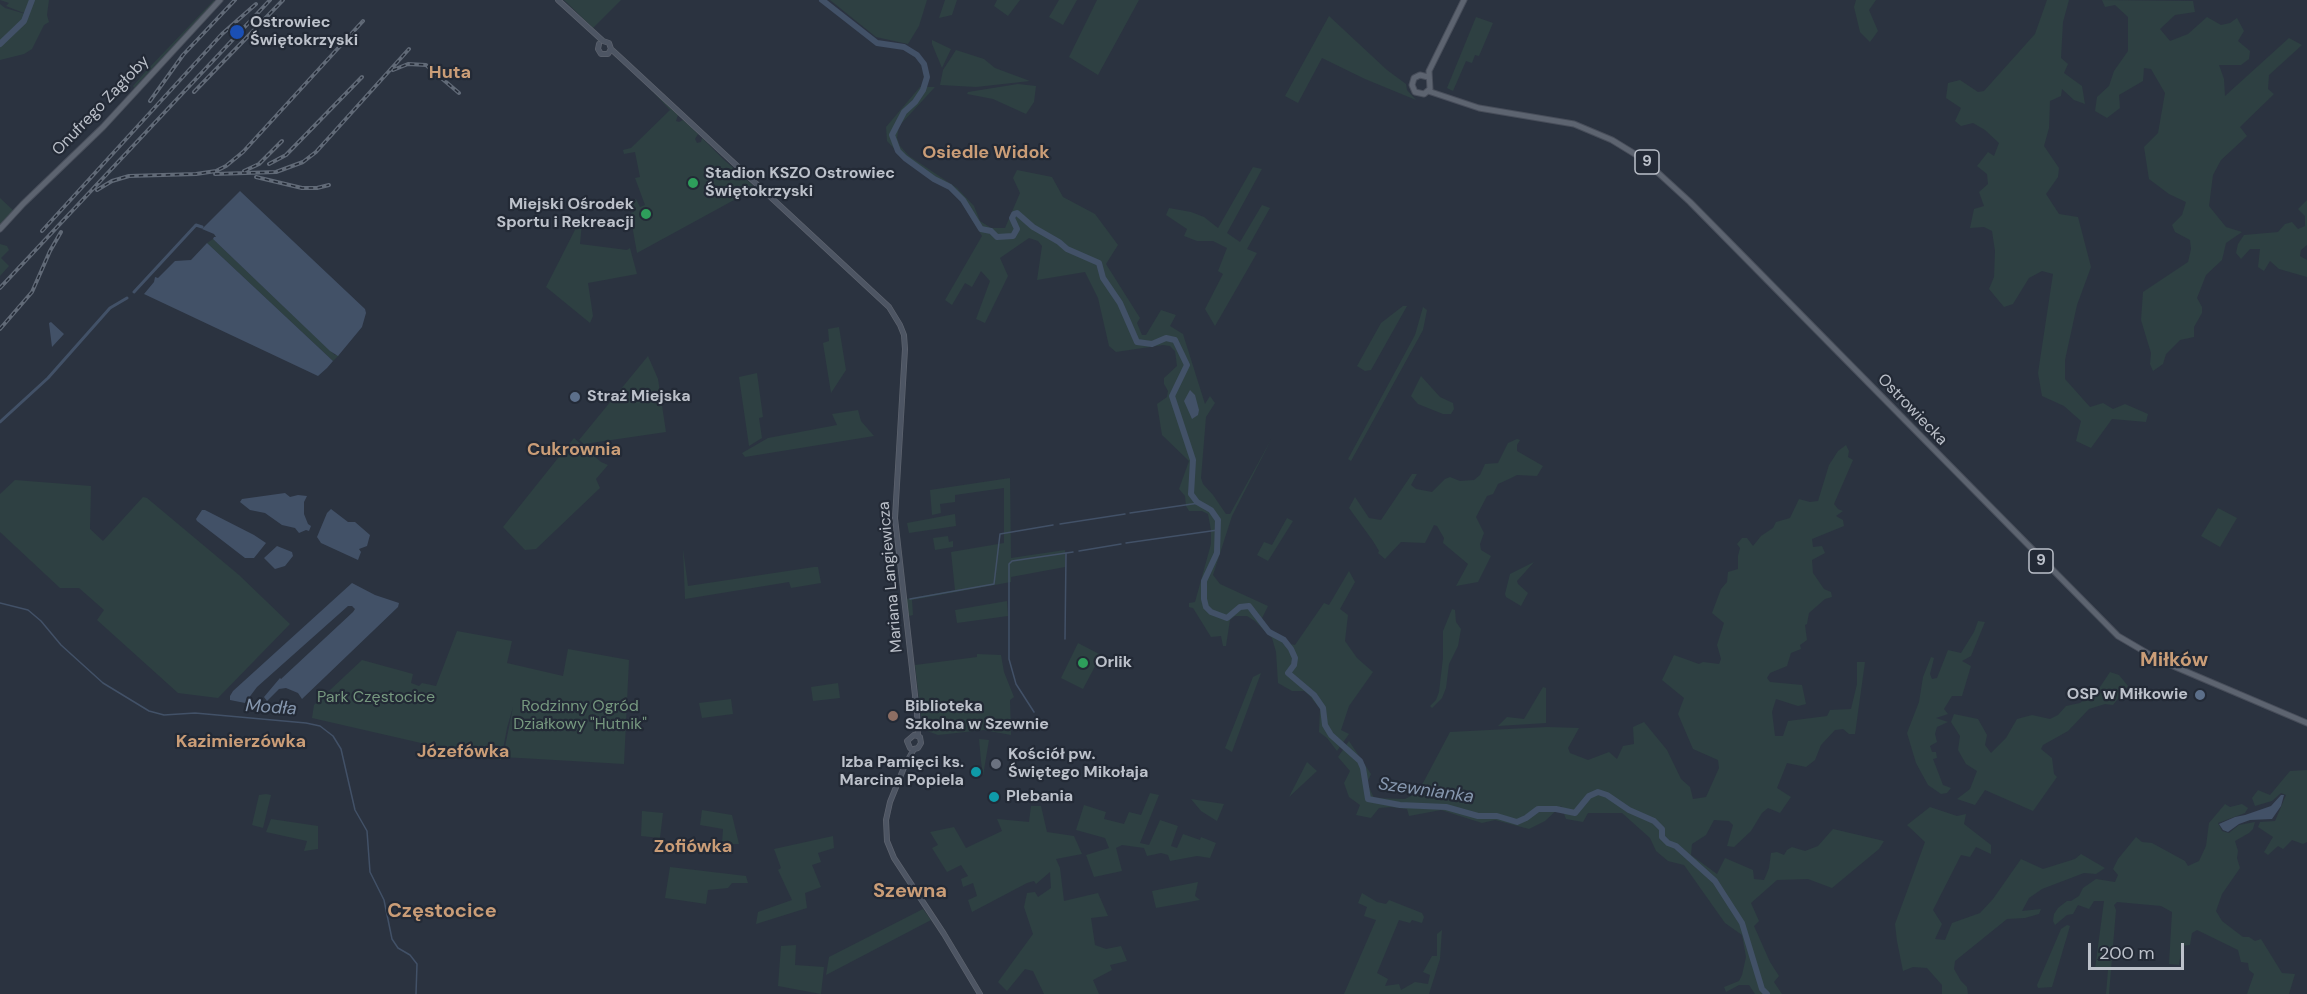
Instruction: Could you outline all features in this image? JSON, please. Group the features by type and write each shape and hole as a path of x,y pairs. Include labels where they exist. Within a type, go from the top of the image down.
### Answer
{"main road":[{"name":"Onufrego Zagłoby","path":"0,229 103,127 220,0"},
{"path":"558,0 601,43 609,43 610,50 606,54 600,53 598,48 601,43"},
{"name":"9","path":"1429,89 1418,93 1412,88 1414,78 1425,76 1464,0"},
{"name":"Mariana Langiewicza","path":"610,50 889,307 904,335 895,518 918,720 916,735"},
{"path":"1425,76 1429,89"},
{"name":"Ostrowiecka","path":"1429,89 1479,108 1556,120 1582,127 1612,140 1643,159 1695,208 2118,636 2153,657 2307,723"},
{"path":"916,735 921,743 918,748 912,748 907,741 916,735"},
{"path":"912,748 886,816 886,835 891,852 980,994"}],"green space":[{"path":"0,0 49,0 47,15 49,22 44,25 32,49 24,54 0,60 0,4 5,8 29,15 6,6 9,3"},
{"path":"214,0 134,88 133,86 146,71"},
{"path":"564,0 621,0 593,28"},
{"path":"830,0 927,0 919,26 908,44 876,37"},
{"path":"945,0 957,0 952,15 939,18"},
{"path":"997,0 1020,0 1008,16 994,6"},
{"path":"1059,0 1077,0 1063,25 1049,17"},
{"path":"1097,0 1139,0 1098,75 1069,57"},
{"path":"1856,0 1876,0 1869,10 1878,31 1870,42 1860,32 1854,7"},
{"path":"2047,0 2069,0 2063,22 2061,58 2068,64 2064,73 2082,86 2085,104 2074,100 2062,89 2061,96 2050,101 2049,128 2044,146 2059,168 2058,177 2046,194 2059,214 2078,217 2091,267 2077,305 2065,360 2065,379 2090,407 2103,403 2113,409 2125,404 2148,414 2146,422 2112,419 2091,448 2076,441 2081,421 2064,406 2042,396 2038,373 2053,274 2042,271 2029,278 2013,304 2004,307 1989,289 1994,277 1995,251 1992,231 1984,227 1970,228 1974,209 1984,206 1979,192 1988,184 1987,174 1977,166 1988,152 1994,156 1999,143 1973,123 1961,126 1955,121 1961,108 1946,98 1948,83 1960,80 1978,92 1984,91 2035,34"},
{"path":"2102,0 2193,1 2195,12 2175,15 2160,29 2170,41 2188,34 2207,17 2221,25 2237,18 2244,31 2238,41 2250,51 2249,59 2241,65 2219,65 2224,79 2225,96 2289,38 2302,45 2269,75 2268,89 2274,94 2240,127 2247,136 2221,160 2213,175 2209,206 2226,227 2242,232 2226,243 2222,260 2206,275 2197,298 2202,307 2202,313 2194,327 2194,337 2180,340 2166,354 2163,364 2153,371 2150,364 2151,353 2141,320 2143,292 2188,262 2191,249 2190,240 2175,232 2172,225 2182,215 2186,202 2169,194 2149,179 2144,147 2158,133 2165,93 2151,69 2144,68 2143,81 2119,95 2120,108 2107,118 2095,111 2097,97 2109,86 2114,71 2128,51 2128,17 2115,5 2105,7"},
{"path":"1329,16 1387,70 1406,84 1407,90 1416,100 1322,58 1298,103 1285,96"},
{"path":"1476,17 1493,23 1479,56 1475,55 1472,63 1466,61 1453,91 1447,88"},
{"path":"932,40 951,49 942,68 932,44"},
{"path":"956,50 984,59 995,68 1030,81 976,87 940,85 943,70"},
{"path":"1018,84 1036,86 1034,102 1026,114 993,99 967,94 968,92"},
{"path":"920,87 935,87 899,126 897,138 900,146 909,156 957,188 974,206 980,221 991,228 1005,228 1020,193 1013,178 1017,170 1052,177 1063,197 1095,214 1118,245 1106,264 1140,318 1137,323 1142,335 1146,335 1161,310 1176,315 1170,326 1183,334 1205,404 1210,396 1215,403 1206,417 1201,478 1226,514 1230,514 1272,438 1232,516 1213,575 1220,584 1268,606 1262,618 1269,629 1295,645 1324,603 1329,605 1349,571 1355,582 1340,609 1348,615 1345,641 1357,658 1373,672 1349,706 1341,730 1349,734 1337,751 1319,732 1320,709 1309,695 1304,691 1292,691 1278,683 1276,652 1272,638 1255,621 1247,616 1235,616 1230,620 1226,646 1223,646 1221,636 1211,637 1193,608 1189,607 1189,603 1195,602 1211,544 1211,530 1208,514 1202,511 1189,511 1185,496 1179,489 1189,461 1162,435 1157,404 1167,397 1168,391 1164,378 1177,366 1175,351 1170,346 1163,345 1116,352 1109,346 1098,298 1085,272 1037,280 1042,246 1038,241 1029,238 1000,258 1008,276 985,323 976,319 990,281 981,271 972,287 965,283 952,305 945,300 982,236 960,200 950,190 907,162 887,141 886,127"},
{"name":"Stadion KSZO Ostrowiec Świętokrzyski","path":"651,90 678,115 676,121 683,120 698,134 695,139 697,143 701,142 702,138 756,188 637,253 632,225 631,213 634,212 631,200 636,199 640,207 645,205 635,178 640,177 635,152 624,154 623,150 631,148 670,110"},
{"path":"1253,167 1262,169 1227,233 1240,242 1262,205 1270,208 1247,249 1257,253 1215,326 1205,309 1223,274 1218,271 1227,248 1213,241 1197,241 1184,236 1187,229 1166,215 1169,208 1191,212 1204,217 1218,228"},
{"path":"0,198 15,212 0,229"},
{"path":"2307,200 2307,245 2301,250 2300,256 2307,260 2307,277 2279,269 2270,261 2264,271 2258,267 2260,249 2250,249 2241,259 2236,253 2238,244 2244,235 2278,232 2285,224 2292,222 2298,229 2305,226 2305,216 2298,209"},
{"path":"579,222 582,223 580,244 627,250 630,248 637,274 588,283 593,316 590,323 546,287"},
{"path":"213,239 335,355 339,355 333,361 207,243"},
{"path":"0,244 7,246 9,250 1,258 9,266 0,276"},
{"path":"1403,306 1407,306 1371,370 1365,371 1357,366 1381,323"},
{"path":"1423,307 1427,310 1423,330 1351,461 1348,459 1415,335"},
{"path":"839,327 846,370 831,393 823,343 829,341 828,329"},
{"path":"648,356 658,379 666,432 584,444 579,440"},
{"path":"757,373 763,417 759,418 762,438 749,446 739,377"},
{"path":"1421,376 1440,397 1453,403 1454,409 1451,414 1443,414 1418,404 1411,396"},
{"path":"858,410 861,421 874,436 745,457 742,453 768,438 837,425 832,414"},
{"path":"574,438 601,462 608,465 596,479 600,488 536,549 525,550 503,527"},
{"path":"1520,440 1517,451 1543,466 1537,476 1517,475 1498,484 1493,494 1487,496 1476,517 1484,533 1480,544 1481,550 1491,556 1478,582 1456,586 1468,564 1443,543 1444,538 1437,526 1434,525 1425,543 1401,542 1385,559 1378,553 1373,541 1349,508 1355,497 1369,518 1381,520 1412,474 1417,474 1411,485 1416,489 1432,492 1450,477 1460,481 1474,480 1480,475 1485,464 1498,463 1508,443"},
{"path":"1846,445 1849,451 1848,457 1853,460 1834,504 1843,511 1836,516 1843,520 1844,526 1812,539 1813,547 1822,546 1825,553 1812,560 1813,573 1824,589 1831,592 1832,597 1825,599 1809,613 1805,625 1807,640 1800,645 1801,649 1791,653 1787,666 1770,673 1767,678 1770,682 1802,685 1806,704 1798,706 1776,699 1772,712 1775,736 1783,736 1788,721 1827,716 1830,710 1851,709 1857,684 1857,662 1865,662 1855,734 1849,734 1843,729 1835,730 1821,745 1815,760 1806,767 1787,763 1777,788 1791,797 1780,813 1768,808 1762,813 1751,831 1734,847 1727,846 1733,825 1729,821 1714,820 1706,835 1692,844 1691,855 1717,874 1725,858 1753,870 1754,879 1764,880 1769,868 1771,853 1777,852 1784,855 1792,847 1805,851 1818,846 1833,829 1884,841 1879,849 1832,888 1808,879 1777,880 1751,903 1759,921 1754,926 1779,976 1774,982 1782,994 1755,994 1749,985 1739,985 1726,992 1724,987 1739,981 1742,975 1746,957 1742,935 1725,923 1684,865 1668,861 1656,851 1650,838 1622,813 1588,813 1583,822 1566,819 1561,806 1545,821 1529,829 1495,820 1482,823 1441,810 1409,816 1407,809 1391,807 1379,808 1371,818 1356,815 1360,805 1349,797 1344,783 1350,771 1338,757 1349,741 1371,774 1367,783 1374,798 1405,799 1415,794 1423,783 1450,732 1547,727 1579,728 1568,748 1570,753 1588,760 1609,752 1617,759 1623,746 1634,744 1633,727 1644,722 1667,750 1681,779 1690,787 1693,799 1706,797 1719,768 1718,760 1693,749 1678,714 1684,698 1662,680 1674,655 1699,664 1703,662 1719,664 1721,659 1717,645 1724,623 1712,613 1721,589 1727,582 1728,572 1738,569 1740,548 1737,544 1742,538 1747,538 1753,546 1761,536 1773,528 1776,522 1790,518 1799,499 1810,502 1818,501 1829,465 1838,451"},
{"path":"1010,478 1011,558 1065,550 1065,567 1011,577 1011,582 912,600 913,615 909,616 906,599 955,590 951,552 1004,543 1004,488 955,495 955,502 940,504 941,513 932,515 930,490"},
{"path":"15,480 91,486 90,529 103,541 143,497 147,498 239,575 290,624 218,698 178,693 97,620 104,610 79,588 60,588 0,532 0,494"},
{"path":"2218,508 2237,518 2220,547 2201,536"},
{"path":"955,514 956,526 909,533 907,523"},
{"path":"1287,518 1293,521 1268,561 1257,555 1264,542 1272,545"},
{"path":"948,536 949,542 953,541 953,547 935,550 933,538"},
{"path":"683,549 688,586 814,567 818,567 821,583 791,588 789,582 685,599"},
{"path":"1534,562 1517,581 1528,593 1521,606 1506,597 1510,574"},
{"path":"1007,601 1008,616 957,623 955,610"},
{"path":"1452,609 1455,610 1456,622 1461,629 1458,646 1449,664 1446,688 1442,698 1432,708 1430,706 1436,700 1439,692 1443,631"},
{"path":"1978,621 1985,622 1971,656 1962,661 1971,666 1962,696 1952,696 1944,709 1948,714 1936,718 1948,722 1937,727 1935,734 1937,742 1930,746 1932,752 1936,752 1937,758 1933,759 1943,785 1951,788 1947,793 1941,794 1928,785 1916,763 1907,733 1919,702 1923,677 1931,657 1934,658 1930,674 1932,679 1937,678 1948,650 1961,653"},
{"path":"457,631 512,641 507,663 563,676 568,649 629,660 624,764 503,757 513,707 501,760 464,756 421,743 312,718 314,705 362,660 413,674 411,683 419,686 422,683 436,686"},
{"name":"Orlik","path":"1078,643 1101,655 1083,689 1061,678"},
{"path":"977,654 1001,655 1004,672 1014,697 1010,700 1011,735 984,730 938,735 927,731 922,724 915,665 977,657"},
{"path":"2110,672 2119,675 2128,686 2113,705 2105,704 2089,709 2068,731 2043,745 2041,749 2052,758 2054,774 2057,777 2033,811 1985,790 1975,805 1957,799 1970,789 1977,771 1966,764 1958,750 1960,736 1951,722 1954,714 1978,719 1987,735 1985,745 1991,753 2006,738 2017,719 2032,715 2050,719 2058,715 2066,706 2080,703 2098,690"},
{"path":"1261,673 1232,752 1225,748 1253,677"},
{"path":"838,683 840,698 813,701 811,687"},
{"path":"1543,687 1546,688 1546,723 1498,726 1507,717 1524,719"},
{"path":"731,699 733,714 702,718 699,703"},
{"path":"979,739 989,740 983,776 981,761"},
{"path":"1307,762 1317,771 1289,797"},
{"path":"2307,770 2307,842 2303,844 2292,840 2283,849 2278,846 2268,855 2264,852 2273,837 2258,827 2260,822 2275,821 2286,795 2281,793 2272,801 2255,806 2252,798 2258,790 2270,795 2290,771"},
{"path":"1150,793 1159,795 1140,843 1149,845 1160,820 1178,826 1171,846 1177,848 1183,834 1200,840 1201,837 1216,843 1210,858 1197,856 1170,861 1168,855 1161,853 1147,856 1144,848 1122,845 1116,848 1122,871 1094,877 1086,855 1109,848 1105,838 1076,830 1084,805 1106,812 1104,819 1124,824 1129,812 1141,815"},
{"path":"259,795 271,795 263,828 252,825"},
{"path":"1191,799 1224,804 1217,821 1201,811"},
{"path":"2225,804 2230,807 2242,804 2248,808 2245,813 2218,823 2222,831 2229,833 2239,825 2255,822 2249,833 2235,841 2240,868 2222,894 2216,911 2222,921 2243,937 2249,937 2255,941 2261,939 2282,973 2295,974 2289,994 2247,994 2254,974 2249,970 2248,963 2241,962 2238,950 2197,930 2192,933 2190,945 2182,946 2179,965 2169,964 2172,912 2161,906 2117,902 2114,905 2116,910 2109,994 2106,994 2108,970 2095,969 2104,901 2094,901 2089,909 2078,905 2073,914 2067,915 2055,925 2054,914 2067,901 2079,896 2083,888 2096,879 2115,882 2118,875 2113,869 2136,837 2142,842 2152,843 2185,861 2188,866 2199,861 2206,846 2209,823"},
{"path":"1031,806 1041,806 1047,832 1074,836 1082,854 1056,859 1060,868 1064,901 1098,893 1108,916 1091,918 1095,945 1106,949 1121,946 1127,961 1110,965 1112,970 1093,980 1099,994 1044,994 1033,971 1025,969 1007,991 998,982 1033,934 1024,907 1027,893 1035,892 1038,897 1051,888 1050,872 1036,884 1034,881 1027,883 972,912 968,900 977,896 973,883 963,887 961,879 968,876 961,865 947,872 932,848 938,845 930,832 954,827 966,848 1002,831 997,819 1029,822"},
{"path":"1930,807 1957,816 1966,814 1964,824 1991,845 1991,854 1976,847 1970,857 1961,855 1933,910 1942,924 1935,939 1945,940 1952,923 1980,913 1993,899 2021,859 2043,869 2075,859 2081,854 2105,868 2096,874 2084,873 2042,889 2029,898 2022,911 2041,909 2039,914 2007,919 1955,961 1954,969 1967,987 1968,994 1942,994 1942,985 1927,968 1913,967 1903,971 1895,924 1925,842 1907,825"},
{"path":"702,810 732,815 739,844 722,844 723,829 700,825"},
{"path":"642,811 663,813 660,838 641,836"},
{"path":"271,819 318,826 318,849 304,851 307,841 266,832"},
{"path":"833,836 834,848 818,853 821,862 812,865 821,887 805,893 807,908 756,924 758,912 792,900 778,870 781,868 774,849"},
{"path":"670,867 746,876 748,883 732,883 728,888 708,890 706,904 665,898"},
{"path":"1198,882 1195,896 1200,900 1156,908 1152,891"},
{"path":"1362,893 1377,902 1386,904 1389,900 1422,913 1424,917 1422,923 1399,920 1377,973 1388,979 1385,986 1399,984 1401,990 1415,982 1428,984 1430,975 1423,972 1432,956 1437,956 1437,934 1442,930 1440,959 1429,994 1344,994 1376,920 1364,916 1367,907 1358,903"},
{"path":"923,909 931,920 826,975 829,957"},
{"path":"2067,925 2070,926 2052,987 2038,988 2037,985 2061,929"},
{"path":"796,945 795,965 824,967 821,994 778,986 781,946"}],"water":[{"path":"240,191 365,309 362,327 338,356 330,351 213,239 216,237 214,234 202,229"},
{"path":"207,243 333,361 327,368 318,376 144,294 154,282 155,277 158,278 175,261 191,260"},
{"path":"51,322 64,334 52,347 49,323"},
{"path":"1190,390 1195,395 1199,410 1198,415 1192,419 1184,401"},
{"path":"285,493 290,497 307,496 304,502 304,514 311,526 309,531 299,533 295,528 282,525 265,513 250,510 240,502 242,499"},
{"path":"331,509 348,522 355,522 370,535 367,546 359,549 361,552 358,560 321,543 317,537"},
{"path":"202,510 266,543 254,558 245,558 197,521"},
{"path":"277,546 292,552 293,556 285,566 275,569 264,558"},
{"path":"352,583 375,595 399,603 398,607 302,699 298,693 286,688 279,689 267,701 264,697 280,678 353,612 355,609 352,606 348,606 257,687 245,703 230,700 233,691"},
{"path":"2281,795 2284,795 2281,806 2272,819 2250,820 2228,832 2223,830 2219,824 2271,806"}],"waterway":[{"path":"0,44 24,21 32,0"},
{"name":"Szewnianka","path":"822,0 877,43 904,47 917,55 924,64 927,77 923,90 904,112 892,135 898,151 905,158 934,179 950,187 963,200 981,229 991,231 997,237 1013,236 1017,229 1012,218 1017,213 1033,227 1067,249 1099,263 1103,278 1120,303 1137,342 1152,344 1166,338 1175,340 1187,365 1172,396 1193,460 1191,494 1197,502 1211,510 1218,520 1217,553 1204,581 1206,607 1211,612 1227,618 1240,607 1249,606 1269,632 1284,640 1295,658 1294,665 1288,673 1314,695 1323,708 1325,725 1331,735 1360,761 1368,799 1400,805 1446,807 1478,816 1497,816 1517,822 1538,809 1556,809 1575,813 1589,796 1598,792 1607,795 1629,810 1654,821 1662,829 1662,837 1668,843 1676,846 1715,881 1742,923 1762,989 1767,994"},
{"path":"134,292 196,225 202,227"},
{"path":"0,422 48,378 110,308 127,298"},
{"path":"1130,513 1199,503"},
{"path":"1060,524 1125,514"},
{"path":"910,599 994,584 1000,534 1053,525"},
{"path":"1126,543 1218,530"},
{"path":"1079,551 1121,544"},
{"path":"1034,712 1016,684 1009,659 1009,564 1012,561 1073,552"},
{"path":"1065,639 1066,553"},
{"name":"Modła","path":"0,603 28,610 41,621 61,645 103,683 149,711 164,715 195,713 306,723 320,726 333,736 341,749 355,810 367,831 370,872 384,900 392,939 398,948 410,955 417,964 416,994"}],"railway":[{"path":"150,101 183,55 235,0"},
{"path":"0,288 270,0"},
{"path":"194,92 283,0"},
{"path":"42,231 222,34 256,4"},
{"path":"97,190 112,181 129,176 196,174 216,171 226,166 243,152 363,21"},
{"path":"215,174 276,172 303,162 316,152 409,49"},
{"path":"393,70 408,64 426,65 459,93"},
{"path":"269,164 286,155 362,77"},
{"path":"244,171 259,164 282,141"},
{"path":"256,177 302,188 329,185"},
{"path":"0,329 32,292 61,232"}],"place":[{"name":"Ostrowiec Świętokrzyski","path":"237,32"},
{"name":"Stadion KSZO Ostrowiec Świętokrzyski","path":"693,183"},
{"name":"Miejski Ośrodek Sportu i Rekreacji","path":"646,214"},
{"name":"Straż Miejska","path":"575,397"},
{"name":"Orlik","path":"1083,663"},
{"name":"OSP w Miłkowie","path":"2200,695"},
{"name":"Biblioteka Szkolna w Szewnie","path":"893,716"},
{"name":"Kościół pw. Świętego Mikołaja","path":"996,764"},
{"name":"Izba Pamięci ks. Marcina Popiela","path":"976,772"},
{"name":"Plebania","path":"994,797"}],"district":[{"name":"Huta","path":"450,73"},
{"name":"Osiedle Widok","path":"986,153"},
{"name":"Cukrownia","path":"574,450"},
{"name":"Miłków","path":"2174,661"},
{"name":"Kazimierzówka","path":"241,742"},
{"name":"Józefówka","path":"463,752"},
{"name":"Zofiówka","path":"693,847"},
{"name":"Szewna","path":"910,892"},
{"name":"Częstocice","path":"442,912"}],"park label":[{"name":"Park Częstocice","path":"376,698"},
{"name":"Rodzinny Ogród Działkowy \"Hutnik\"","path":"580,716"}]}
